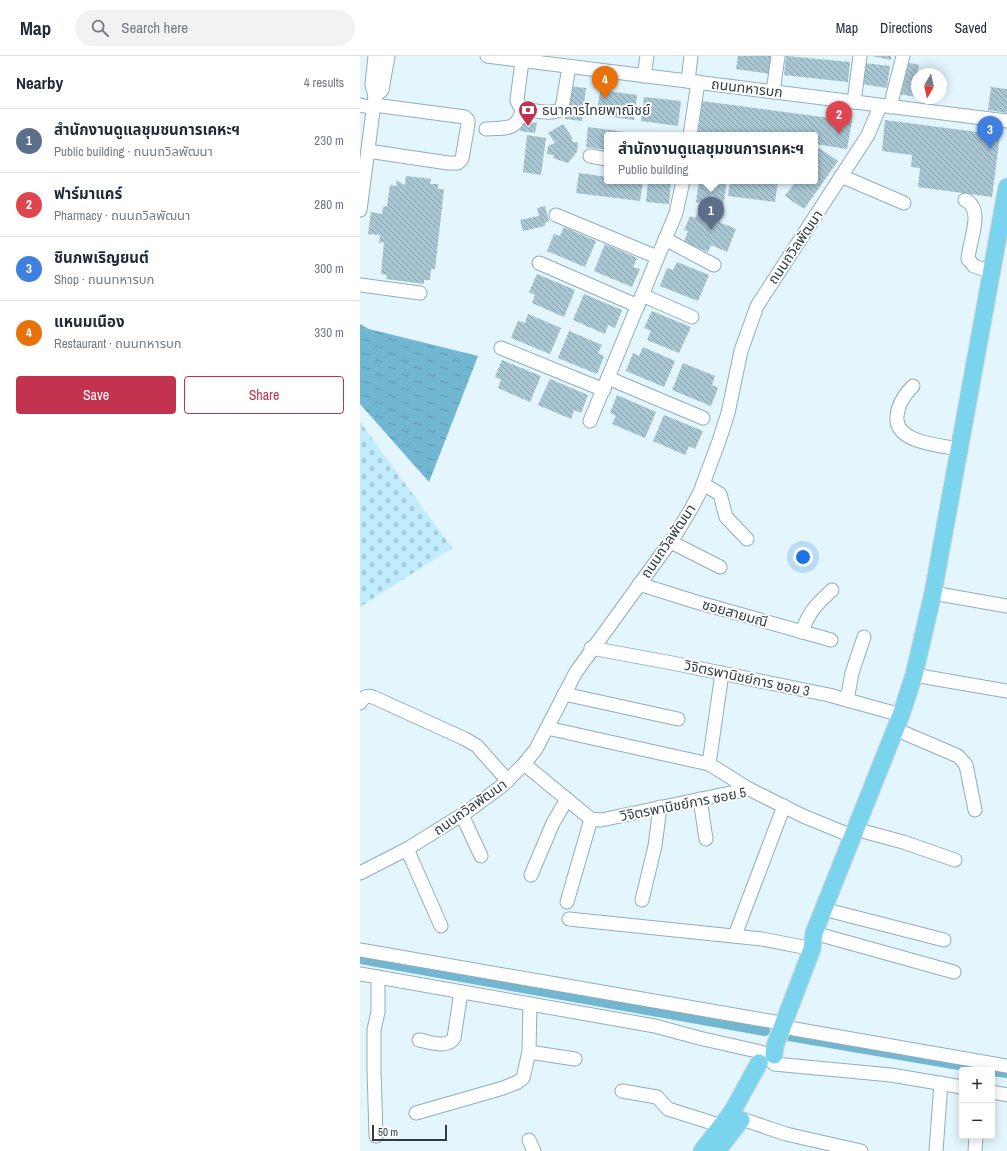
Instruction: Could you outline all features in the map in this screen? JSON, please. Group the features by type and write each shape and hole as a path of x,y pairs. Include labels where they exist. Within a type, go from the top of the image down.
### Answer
{"main road":[{"path":"717,1151 742,1119 779,1025 812,949 814,933 898,722 914,675 933,593 1007,187"},
{"path":"779,1025 803,947 814,933"},
{"path":"702,1151 732,1112 766,1059"}],"street":[{"path":"360,210 374,103 372,85 375,56"},
{"path":"374,103 382,90 388,56"},
{"name":"ถนนทหารบก","path":"487,56 885,107 1007,121"},
{"path":"644,76 647,56"},
{"path":"690,132 693,82 691,56"},
{"path":"774,92 778,56"},
{"path":"854,102 860,56"},
{"name":"ถนนถวิลพัฒนา","path":"360,873 407,849 462,815 508,781 524,764 547,728 564,694 591,648 671,542 691,509 703,484 724,425 741,351 757,306 885,107 903,56"},
{"path":"522,61 517,100 523,108 554,113 560,110 564,102 569,66"},
{"path":"360,105 374,103 465,117 468,120 462,159 458,163 448,163 368,151"},
{"path":"486,129 511,127 516,125 523,108"},
{"path":"590,156 604,158"},
{"path":"841,176 904,203"},
{"path":"590,421 676,212 682,184"},
{"path":"965,200 972,205 976,214 968,259 974,266 991,272"},
{"path":"556,215 657,257"},
{"path":"665,238 714,265"},
{"path":"539,263 640,301 692,317"},
{"path":"360,285 420,293"},
{"path":"501,348 703,418"},
{"path":"913,386 901,402 897,417 898,427 909,437 919,441 959,449"},
{"path":"703,484 720,494 726,517 747,539"},
{"path":"671,542 720,568"},
{"name":"ซอยสายมณี","path":"639,584 831,640"},
{"path":"802,632 811,610 832,590"},
{"path":"933,593 1007,606"},
{"path":"847,700 852,673 864,636"},
{"name":"วิจิตรพานิชย์การ ซอย 3","path":"591,648 847,700 898,722 958,756 966,765 975,810"},
{"path":"709,764 722,674"},
{"path":"914,675 1007,691"},
{"path":"564,694 678,719"},
{"path":"360,703 364,697 373,697 465,739 477,746 508,781"},
{"path":"547,728 709,764 749,789"},
{"path":"524,764 591,819 567,902"},
{"name":"วิจิตรพานิชย์การ ซอย 5","path":"591,819 601,820 749,789 784,806 853,833 903,842 955,860"},
{"path":"531,875 553,823 567,799"},
{"path":"700,799 706,839"},
{"path":"737,930 784,806"},
{"path":"642,900 655,846 660,807"},
{"path":"462,815 481,856"},
{"path":"407,849 441,926"},
{"path":"823,909 944,940"},
{"path":"569,919 762,939 803,947"},
{"path":"814,933 954,972"},
{"path":"360,950 1007,1066"},
{"path":"360,974 655,1026 699,1038 727,1052 766,1059 803,1059 839,1070 891,1075 959,1087"},
{"path":"376,1136 374,1030 378,1012 378,977"},
{"path":"419,1040 446,1045 452,1042 454,1038 461,992"},
{"path":"416,1113 518,1082 523,1078 529,1052 530,1004"},
{"path":"529,1052 576,1059"},
{"path":"936,1151 941,1084"},
{"path":"622,1091 657,1097 668,1109 722,1126"},
{"path":"995,1093 1007,1095"},
{"path":"742,1119 786,1134 861,1151"},
{"path":"976,1139 976,1151"}],"green space":[{"path":"360,422 452,548 360,607"}],"water":[{"path":"360,324 369,329 478,356 429,482 360,404"}],"building":[{"path":"738,56 772,56 770,74 736,69"},
{"path":"786,56 850,62 848,82 784,75"},
{"path":"872,56 891,56 891,60"},
{"path":"906,62 919,65 919,68 911,68 911,96 898,94"},
{"path":"865,63 890,66 887,88 862,84"},
{"path":"569,86 586,88 582,121 565,119"},
{"path":"991,87 1007,89 1007,113 988,110"},
{"path":"600,90 637,95 634,120 597,115"},
{"path":"644,97 681,101 678,126 641,121"},
{"path":"702,101 852,121 847,149 818,144 818,132 698,132"},
{"path":"885,120 1000,135 992,197 918,187 920,168 911,167 912,155 882,151"},
{"name":"ธนาคารไทยพาณิชย์","path":"522,121 537,123 535,133 520,131"},
{"path":"563,124 572,137 572,142 578,142 577,152 568,163 553,158 554,155 547,154 548,146 555,143 548,133"},
{"path":"588,127 625,132 604,132 604,150 586,147"},
{"path":"527,135 546,138 541,175 523,172"},
{"path":"819,148 838,161 804,209 785,196 794,184 818,184"},
{"path":"579,173 604,177 604,184 643,184 640,201 576,193"},
{"path":"406,176 431,179 430,184 438,184 438,189 444,189 435,269 431,269 430,280 424,280 424,284 386,279 387,275 381,274 384,242 379,243 380,235 368,234 371,212 382,214 383,207 387,206 390,185 397,186 396,180 405,185"},
{"path":"648,184 671,184 669,204 646,202"},
{"path":"699,184 727,184 723,207 696,202"},
{"path":"730,184 778,184 775,202 728,196"},
{"path":"545,206 549,221 545,223 545,226 523,231 520,220 539,216 537,208"},
{"path":"700,208 721,217 719,222 736,229 727,252 711,245 708,252 684,242 688,231 684,230 690,216 695,218"},
{"path":"564,227 596,241 585,267 547,251 554,234 560,236"},
{"path":"605,244 637,258 633,267 640,269 632,287 594,271"},
{"path":"677,262 709,275 698,301 660,286 667,268 673,270"},
{"path":"537,274 575,290 564,317 532,303 535,295 529,292"},
{"path":"584,294 622,310 615,328 608,325 605,334 573,320"},
{"path":"652,311 691,327 679,353 647,340 651,331 644,328"},
{"path":"528,314 561,328 550,354 511,338 518,321 525,323"},
{"path":"569,331 602,345 598,353 604,356 597,374 558,358"},
{"path":"643,347 675,361 664,387 626,371 633,353 639,356"},
{"path":"502,360 541,376 530,402 498,388 501,380 495,377"},
{"path":"683,363 715,376 712,385 718,388 711,406 672,390"},
{"path":"550,379 588,395 581,413 574,410 571,419 538,405"},
{"path":"617,395 656,412 645,438 612,424 616,416 610,413"},
{"path":"664,415 703,431 695,449 689,446 685,455 653,441"}],"waterway":[{"path":"360,959 765,1031"},
{"path":"789,1036 970,1067"},
{"path":"995,1071 1007,1073"}],"place":[{"name":"แหนมเนือง","path":"605,99"},
{"name":"ธนาคารไทยพาณิชย์","path":"528,127"},
{"name":"ฟาร์มาแคร์","path":"839,134"},
{"name":"ชินภพเริญยนต์","path":"990,149"},
{"name":"สำนักงานดูแลชุมชนการเคหะฯ","path":"711,230"}]}
